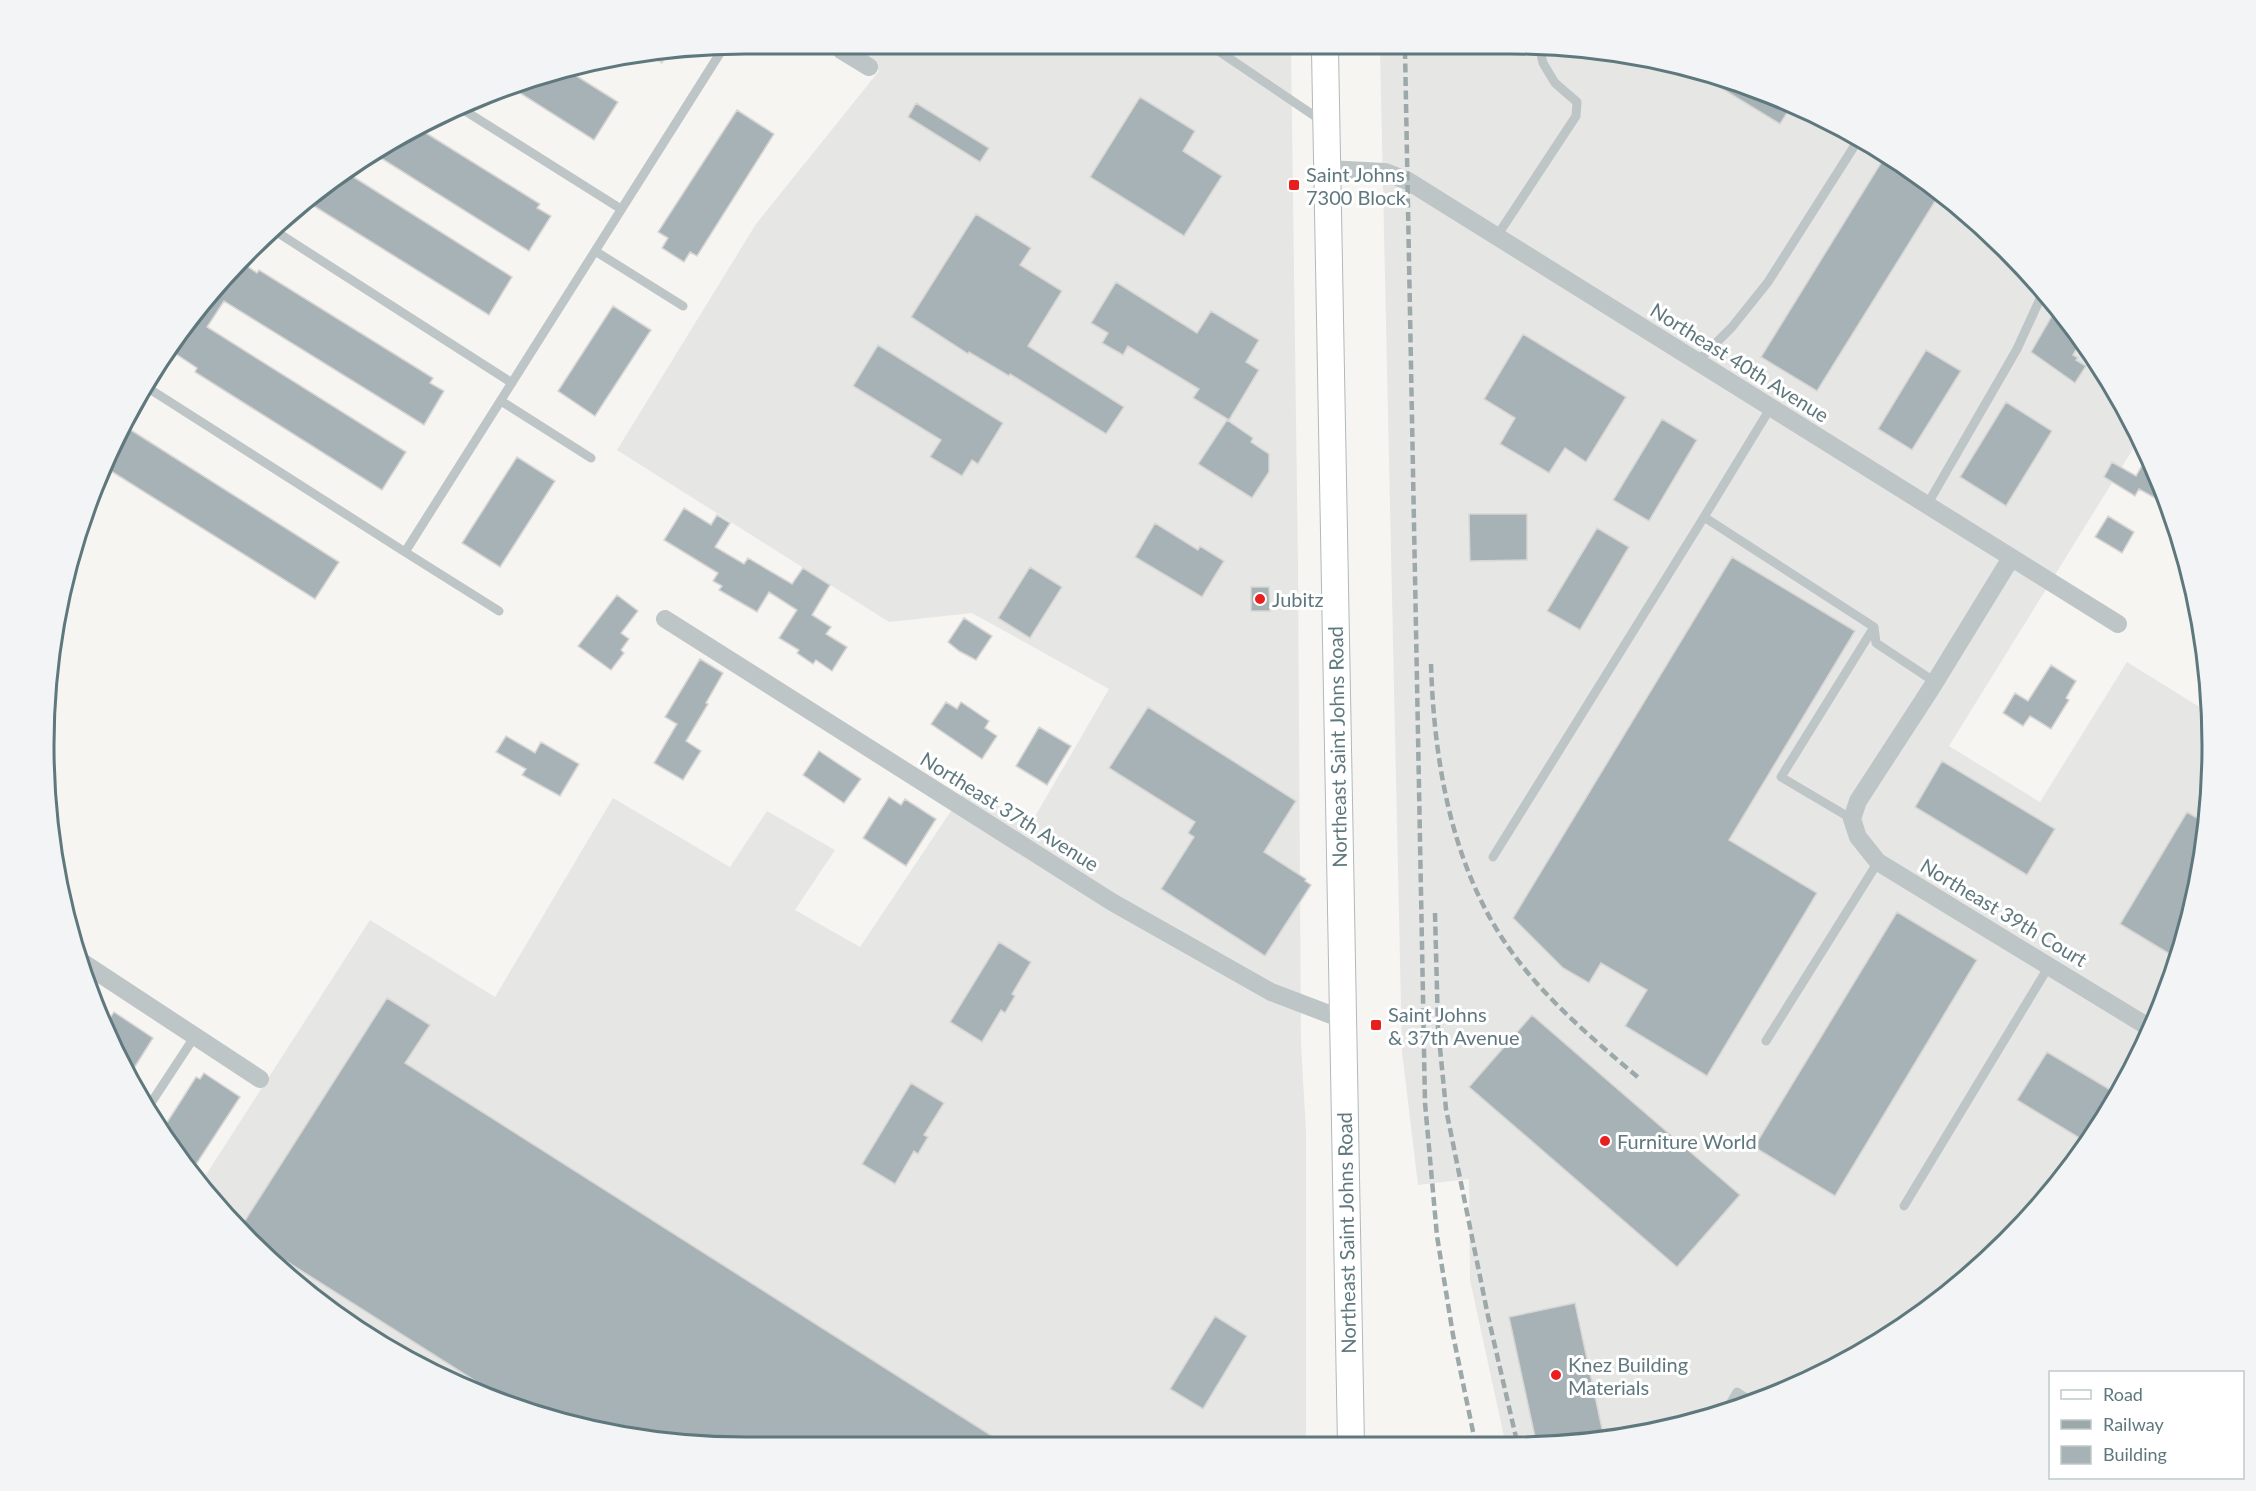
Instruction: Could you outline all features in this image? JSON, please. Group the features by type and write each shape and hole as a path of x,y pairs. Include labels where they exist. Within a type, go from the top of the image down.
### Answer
{"main road":[{"name":"Northeast Saint Johns Road","path":"1325,54 1351,1437"}],"street":[{"path":"848,54 869,67"},
{"name":"Northeast 40th Avenue","path":"1327,169 1394,175 1422,189 2118,624"},
{"path":"1852,819 1863,791 1935,682 2011,558"},
{"name":"Northeast 37th Avenue","path":"665,619 1112,902 1271,992 1342,1020"},
{"name":"Northeast 39th Court","path":"1852,819 1858,837 1878,862 2143,1024"},
{"path":"91,968 260,1078"}],"lane":[{"path":"1223,54 1327,124"},
{"path":"405,552 719,55"},
{"path":"1497,236 1576,116 1577,102 1555,83 1543,63 1541,55"},
{"path":"468,113 621,209"},
{"path":"1698,360 1732,327 1768,282 1854,146"},
{"path":"281,235 512,383"},
{"path":"595,251 683,306"},
{"path":"1927,505 2018,350 2039,301"},
{"path":"153,391 499,611"},
{"path":"501,401 591,458"},
{"path":"1493,857 1771,407"},
{"path":"1704,517 1874,627 1876,643 1935,682"},
{"path":"1852,819 1781,777 1874,627"},
{"path":"1766,1041 1878,862"},
{"path":"1904,1206 2049,966"},
{"path":"153,1100 195,1036"},
{"path":"1732,1400 1737,1392 1743,1396"}],"shaded area":[{"path":"851,54 1291,54 1298,565 1301,1044 1306,1132 1306,1437 746,1437 700,1436 611,1424 523,1400 440,1366 400,1344 361,1320 290,1265 257,1234 205,1176 370,920 495,997 613,798 730,867 767,811 835,850 795,910 860,947 967,787 1030,825 1109,689 972,613 889,622 617,450 756,224 879,71"},
{"path":"1380,54 1556,55 1645,67 1733,91 1816,125 1856,147 1895,171 1966,226 2030,290 2059,325 2085,361 2131,440 2134,447 1949,746 2040,802 2127,662 2201,708 2201,791 2196,836 2189,880 2165,968 2131,1051 2085,1130 2030,1201 1966,1265 1931,1294 1895,1320 1816,1366 1733,1400 1645,1424 1556,1436 1504,1437 1470,1280 1469,1179 1418,1185 1402,1052"},
{"path":"665,59 662,64 656,60"}],"building":[{"path":"576,76 618,102 594,140 519,92"},
{"path":"1719,87 1787,112 1780,124"},
{"path":"1140,97 1195,131 1183,151 1222,176 1184,236 1090,177"},
{"path":"916,103 989,148 980,162 908,117"},
{"path":"737,110 774,134 697,256 690,252 684,262 662,248 668,238 658,232"},
{"path":"426,133 540,204 537,208 551,216 529,251 382,158"},
{"path":"1881,163 1935,201 1817,391 1761,357"},
{"path":"353,177 512,277 489,315 314,206"},
{"path":"976,214 1031,248 1020,265 1062,291 1028,346 1124,407 1106,434 1010,374 1009,376 969,352 968,354 911,317"},
{"path":"248,267 257,273 259,270 433,378 430,383 444,391 424,425 224,301 207,327 406,452 382,490 195,372 197,368 176,354 197,325"},
{"path":"1116,282 1197,333 1211,311 1259,340 1246,362 1259,370 1229,420 1193,398 1199,389 1128,346 1123,355 1102,343 1108,333 1091,323"},
{"path":"613,306 651,330 595,416 558,391"},
{"path":"2052,316 2076,349 2073,355 2078,358 2076,360 2086,366 2075,383 2031,352"},
{"path":"1523,334 1626,397 1586,462 1565,448 1549,473 1500,444 1515,418 1484,399"},
{"path":"878,345 1003,423 978,464 972,460 962,476 930,457 941,440 853,386"},
{"path":"1926,350 1961,371 1912,450 1878,429"},
{"path":"2006,402 2052,431 2006,506 1960,477"},
{"path":"1662,419 1697,440 1649,521 1613,500"},
{"path":"1227,420 1253,438 1251,442 1269,454 1269,472 1252,498 1198,464"},
{"path":"131,430 339,562 315,599 111,471"},
{"path":"517,457 555,481 500,567 462,543"},
{"path":"2112,462 2136,476 2142,465 2156,498 2139,489 2135,496 2104,477"},
{"path":"684,508 711,525 717,515 730,523 715,547 744,564 748,558 792,584 803,568 830,585 812,615 831,627 826,634 847,647 832,671 816,660 813,664 797,653 799,650 779,638 797,610 769,592 757,612 719,590 722,586 713,581 718,573 664,540"},
{"path":"1469,514 1527,514 1527,560 1470,561"},
{"path":"2108,516 2134,532 2122,553 2095,537"},
{"path":"1155,523 1198,550 1200,546 1224,561 1202,597 1135,557"},
{"path":"1597,528 1629,547 1580,630 1547,611"},
{"path":"1732,557 1855,631 1729,840 1817,893 1707,1076 1625,1026 1647,990 1601,963 1589,983 1563,968 1513,918"},
{"path":"1030,567 1062,587 1030,638 998,618"},
{"name":"Jubitz","path":"1251,587 1269,587 1270,611 1251,611"},
{"path":"617,595 638,611 621,633 629,639 621,650 624,653 611,670 578,646"},
{"path":"964,618 992,636 976,660 948,642"},
{"path":"700,659 723,673 686,741 701,751 683,780 654,763 677,724 665,717"},
{"path":"2051,665 2076,681 2066,698 2069,700 2051,729 2030,716 2023,726 2003,713 2015,693 2028,701"},
{"path":"946,702 957,709 961,702 989,721 985,728 997,736 982,759 931,724"},
{"path":"1148,707 1296,801 1264,852 1306,879 1305,881 1311,885 1265,956 1161,889 1194,837 1188,833 1195,822 1109,768"},
{"path":"1039,727 1071,746 1047,785 1016,766"},
{"path":"506,736 535,753 541,742 579,764 560,796 522,775 526,769 496,752"},
{"path":"819,751 861,779 844,803 803,775"},
{"path":"1942,761 2055,829 2027,875 1915,807"},
{"path":"889,797 901,805 905,799 936,819 906,866 863,838"},
{"path":"2187,812 2198,819 2189,880 2169,954 2120,924"},
{"path":"1897,912 1977,960 1835,1196 1754,1147"},
{"path":"999,942 1031,962 1012,994 1015,996 1005,1013 1001,1010 982,1042 950,1022"},
{"path":"387,998 430,1025 405,1063 994,1437 700,1436 611,1424 567,1413 523,1400 478,1383 285,1260 245,1221"},
{"path":"114,1012 153,1038 134,1068 125,1051 110,1017"},
{"name":"Furniture World","path":"1532,1015 1740,1195 1677,1267 1469,1087"},
{"path":"2047,1052 2110,1090 2079,1138 2017,1100"},
{"path":"204,1073 240,1097 196,1164 167,1123 196,1077 200,1079"},
{"path":"911,1083 944,1103 924,1135 928,1137 918,1154 914,1151 895,1184 862,1164"},
{"name":"Knez Building Materials","path":"1575,1303 1602,1431 1535,1436 1509,1317"},
{"path":"1215,1316 1247,1336 1203,1409 1170,1389"}],"railway":[{"path":"1405,54 1425,1103 1437,1236 1453,1335 1474,1437"},
{"path":"1431,664 1436,739 1450,814 1474,885 1491,919 1511,951 1539,986 1588,1034 1640,1079"},
{"path":"1435,913 1438,1028 1446,1109 1488,1316 1516,1437"}],"place":[{"name":"Saint Johns 7300 Block","path":"1294,185"},
{"name":"Jubitz","path":"1260,599"},
{"name":"Saint Johns & 37th Avenue","path":"1376,1025"},
{"name":"Furniture World","path":"1605,1141"},
{"name":"Knez Building Materials","path":"1556,1375"}]}
